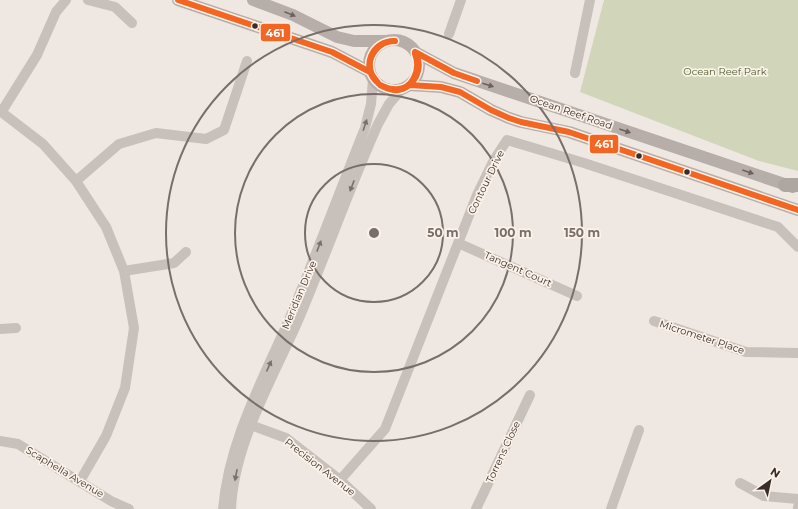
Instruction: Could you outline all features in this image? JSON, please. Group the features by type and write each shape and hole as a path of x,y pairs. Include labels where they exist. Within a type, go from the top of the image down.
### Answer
{"main road":[{"path":"178,0 332,52 371,76 379,85 386,89 394,90 406,87 414,80 418,73 418,58 415,52 404,42 354,41 337,36 293,15 253,0"},
{"path":"371,76 370,60 375,49 381,44 389,41"},
{"name":"Ocean Reef Road","path":"415,52 466,78 794,186"},
{"name":"Ocean Reef Road","path":"406,87 441,87 460,92 491,110 520,122 568,132 798,210"}],"street":[{"path":"66,0 56,12 37,55 1,111 43,144 76,181 106,227 124,271 134,328 125,388 106,436 80,482"},
{"path":"88,0 115,7 132,23"},
{"path":"449,34 461,0"},
{"path":"575,73 590,0"},
{"path":"76,181 120,144 156,133 206,138 224,130 247,61"},
{"name":"Meridian Drive","path":"223,509 227,474 232,454 247,424 307,278 364,128 371,104 371,76"},
{"name":"Meridian Drive","path":"231,509 235,478 247,424 261,401 301,315 375,130 389,104 406,87"},
{"name":"Contour Drive","path":"340,480 385,430 478,195 494,160 507,140 584,163 778,227 798,247"},
{"name":"Tangent Court","path":"458,243 577,296"},
{"path":"124,271 174,263 186,252"},
{"name":"Micrometer Place","path":"654,321 746,352 798,353"},
{"path":"0,329 16,328"},
{"name":"Torrens Close","path":"476,509 530,395"},
{"name":"Precision Avenue","path":"247,424 286,438 340,480 371,509"},
{"path":"611,509 639,430"},
{"name":"Scaphella Avenue","path":"0,441 18,444 111,501 129,509"},
{"path":"740,483 764,496 798,499"}],"green space":[{"name":"Ocean Reef Park","path":"604,0 798,0 798,171 759,161 580,92"}],"transit line":[{"name":"461","path":"178,0 332,52 370,72"},
{"name":"461","path":"378,83 370,70 369,63 371,56 380,45 395,41"},
{"name":"461","path":"378,83 371,72 370,60 372,55 379,47 395,41"},
{"name":"461","path":"415,52 454,73 477,81"},
{"name":"461","path":"380,85 389,89 400,89 406,87 414,78 416,72 417,60 415,54"},
{"name":"461","path":"380,85 396,90 409,85 413,81 418,71 418,59 415,54"},
{"name":"461","path":"410,85 441,87 460,92 491,110 509,118 569,132 798,210"}]}
